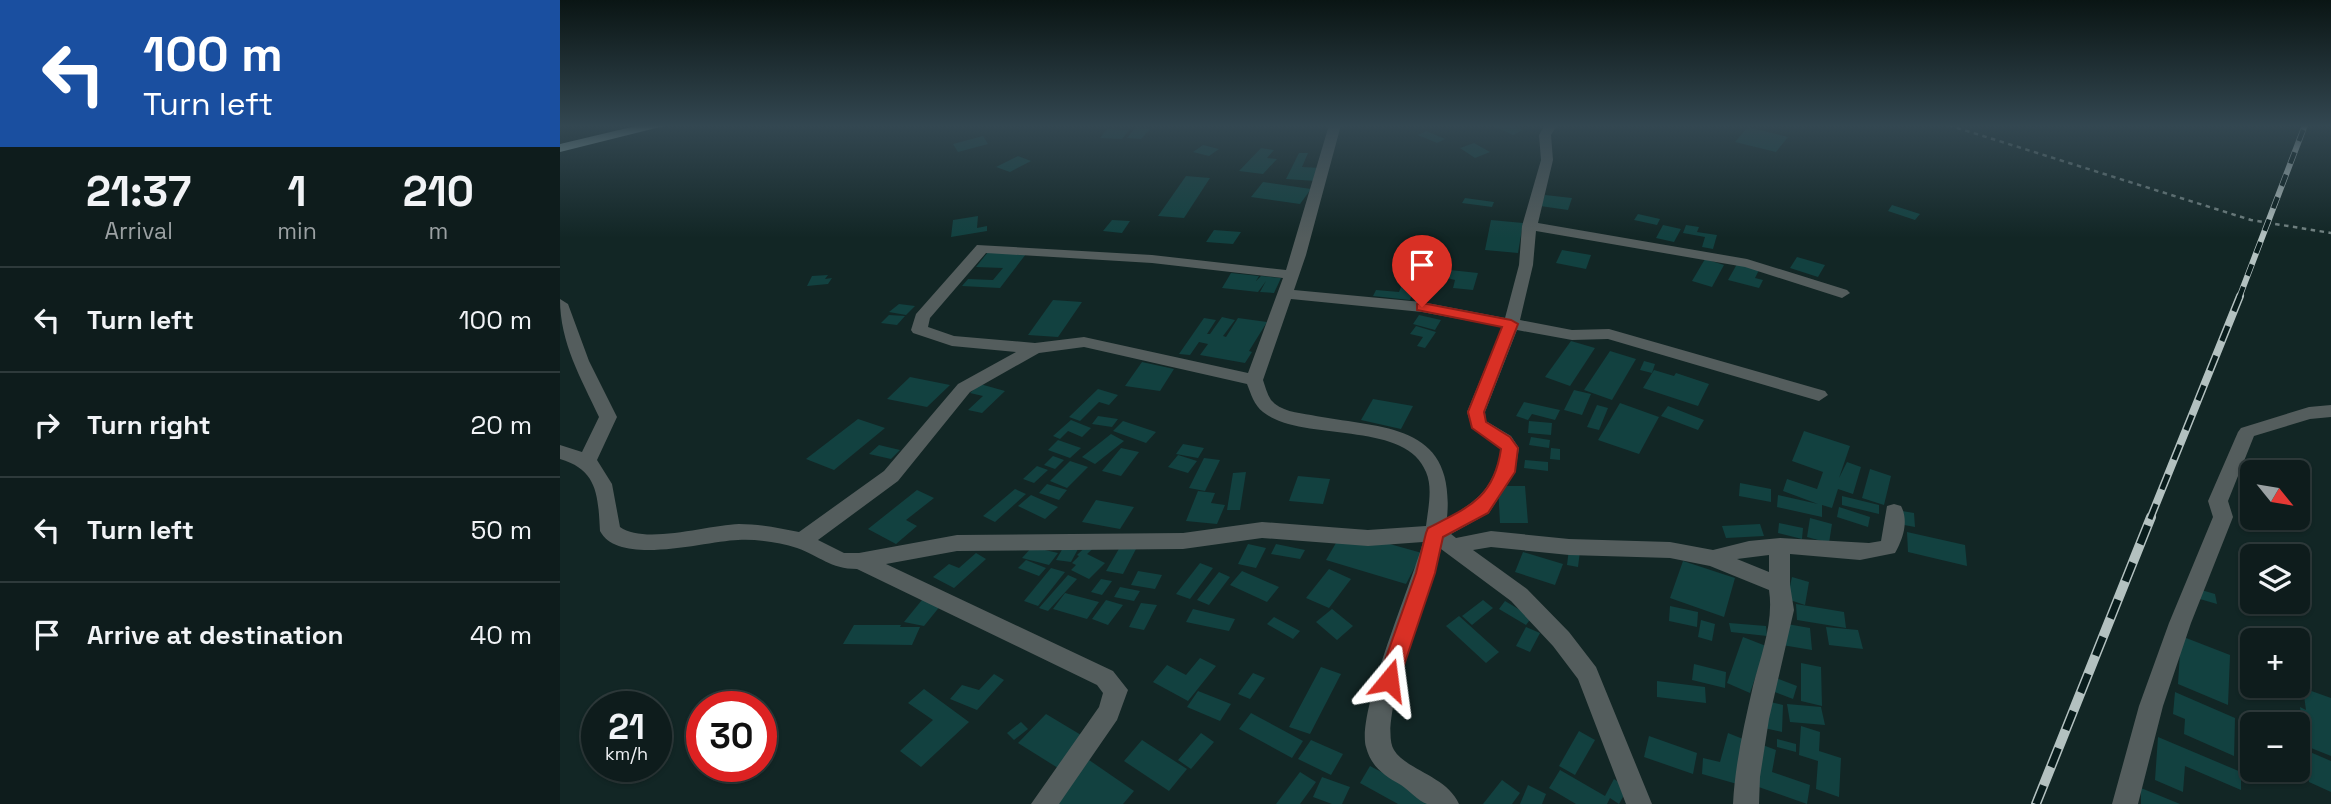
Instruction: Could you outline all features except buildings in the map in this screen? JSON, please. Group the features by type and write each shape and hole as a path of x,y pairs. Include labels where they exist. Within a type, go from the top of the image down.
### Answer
{"street":[{"path":"1324,163 1292,275 1254,380 1265,403 1281,415 1375,432 1404,441 1424,453 1436,471 1438,510 1444,540 1520,595 1588,674 1639,804"},
{"path":"1446,804 1416,780 1388,764 1377,746 1380,717 1393,662 1425,573 1444,540 1482,508 1506,472 1510,448 1478,424 1476,412 1511,324 1526,265 1529,226 1546,163"},
{"path":"1529,226 1747,263 1842,293"},
{"path":"1254,380 1084,342 1035,348 952,341 919,330 922,317 982,248 1152,259 1292,275"},
{"path":"1285,294 1422,307 1572,335 1609,334 1819,395"},
{"path":"560,304 581,361 608,417 587,461"},
{"path":"802,541 891,476 964,388 1035,348"},
{"path":"2124,804 2155,694 2180,622 2223,517 2218,501 2246,432 2309,414 2331,411"},
{"path":"560,452 587,461 607,495 610,531 620,538 642,543 739,532 763,533 802,541 841,561 859,561 957,543 1183,541 1262,530 1368,538 1490,539 1569,547 1670,550 1713,558 1779,585"},
{"path":"1713,558 1725,553 1780,546 1871,553 1888,547 1894,534 1894,510"},
{"path":"1746,804 1747,777 1758,719 1783,611 1779,585 1780,546"},
{"path":"859,561 1105,678 1116,690 1109,712 1044,804"}],"path":[{"path":"2068,163 2251,220 2331,233"}],"railway":[{"path":"2239,298 2291,163"},
{"path":"2150,519 2240,296"},
{"path":"2036,804 2151,517"}],"route":[{"path":"1389,680 1425,573 1435,533 1482,508 1506,472 1510,448 1478,424 1476,412 1489,373 1511,324 1422,307"}]}
